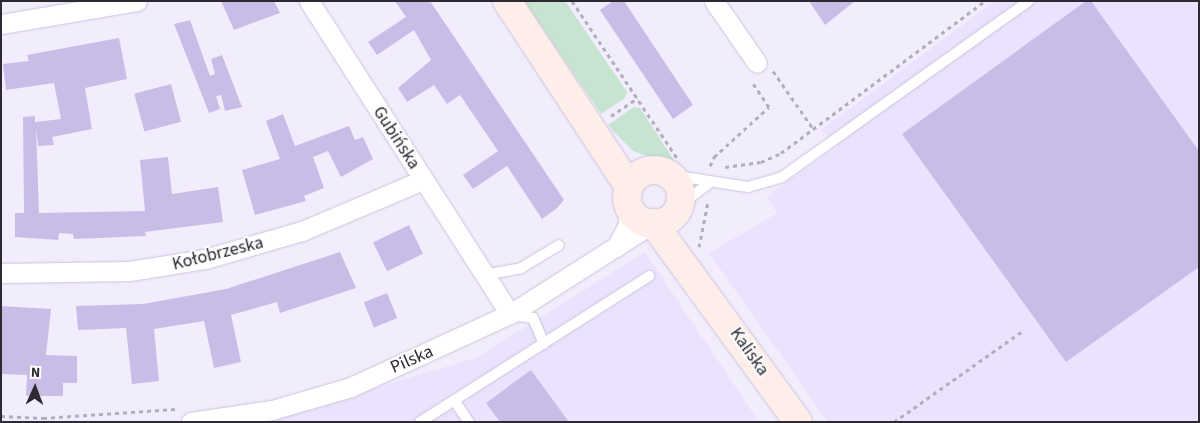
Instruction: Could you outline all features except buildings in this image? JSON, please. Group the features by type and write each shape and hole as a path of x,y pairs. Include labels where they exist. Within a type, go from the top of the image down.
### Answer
{"street":[{"path":"1,24 137,1"},
{"name":"Gubińska","path":"309,1 483,275 510,314"},
{"path":"507,1 593,128 628,196 637,218 669,214 680,189 669,172 593,128"},
{"path":"714,1 753,69"},
{"path":"614,250 628,224 628,196 639,174 669,172"},
{"name":"Kołobrzeska","path":"1,273 130,271 205,260 302,232 423,180"},
{"name":"Pilska","path":"189,414 272,410 352,387 510,314 669,214"},
{"name":"Kaliska","path":"669,214 676,261 699,283 798,422"}],"lane":[{"path":"669,172 708,184 748,186 782,177 1029,1"},
{"path":"669,214 708,184"},
{"path":"483,275 520,268 559,245"},
{"path":"420,422 456,403 648,276"},
{"path":"510,314 533,318 544,344"},
{"path":"456,403 469,422"}],"path":[{"path":"572,1 638,98 669,172"},
{"path":"701,170 761,162 814,130 986,1"},
{"path":"708,170 714,157 769,107 753,69 764,58 814,130"},
{"path":"593,128 638,98"},
{"path":"698,253 708,184"},
{"path":"894,422 1020,332"},
{"path":"1,416 43,418 189,414"}],"shaded area":[{"path":"995,1 1199,1 1199,422 828,422 709,253 778,213 766,197 837,146 821,130"},
{"path":"645,252 759,422 260,422 476,358"}],"green space":[{"path":"524,1 565,1 627,92 625,98 601,114"},
{"path":"634,107 640,108 679,168 633,151 608,125"}]}
